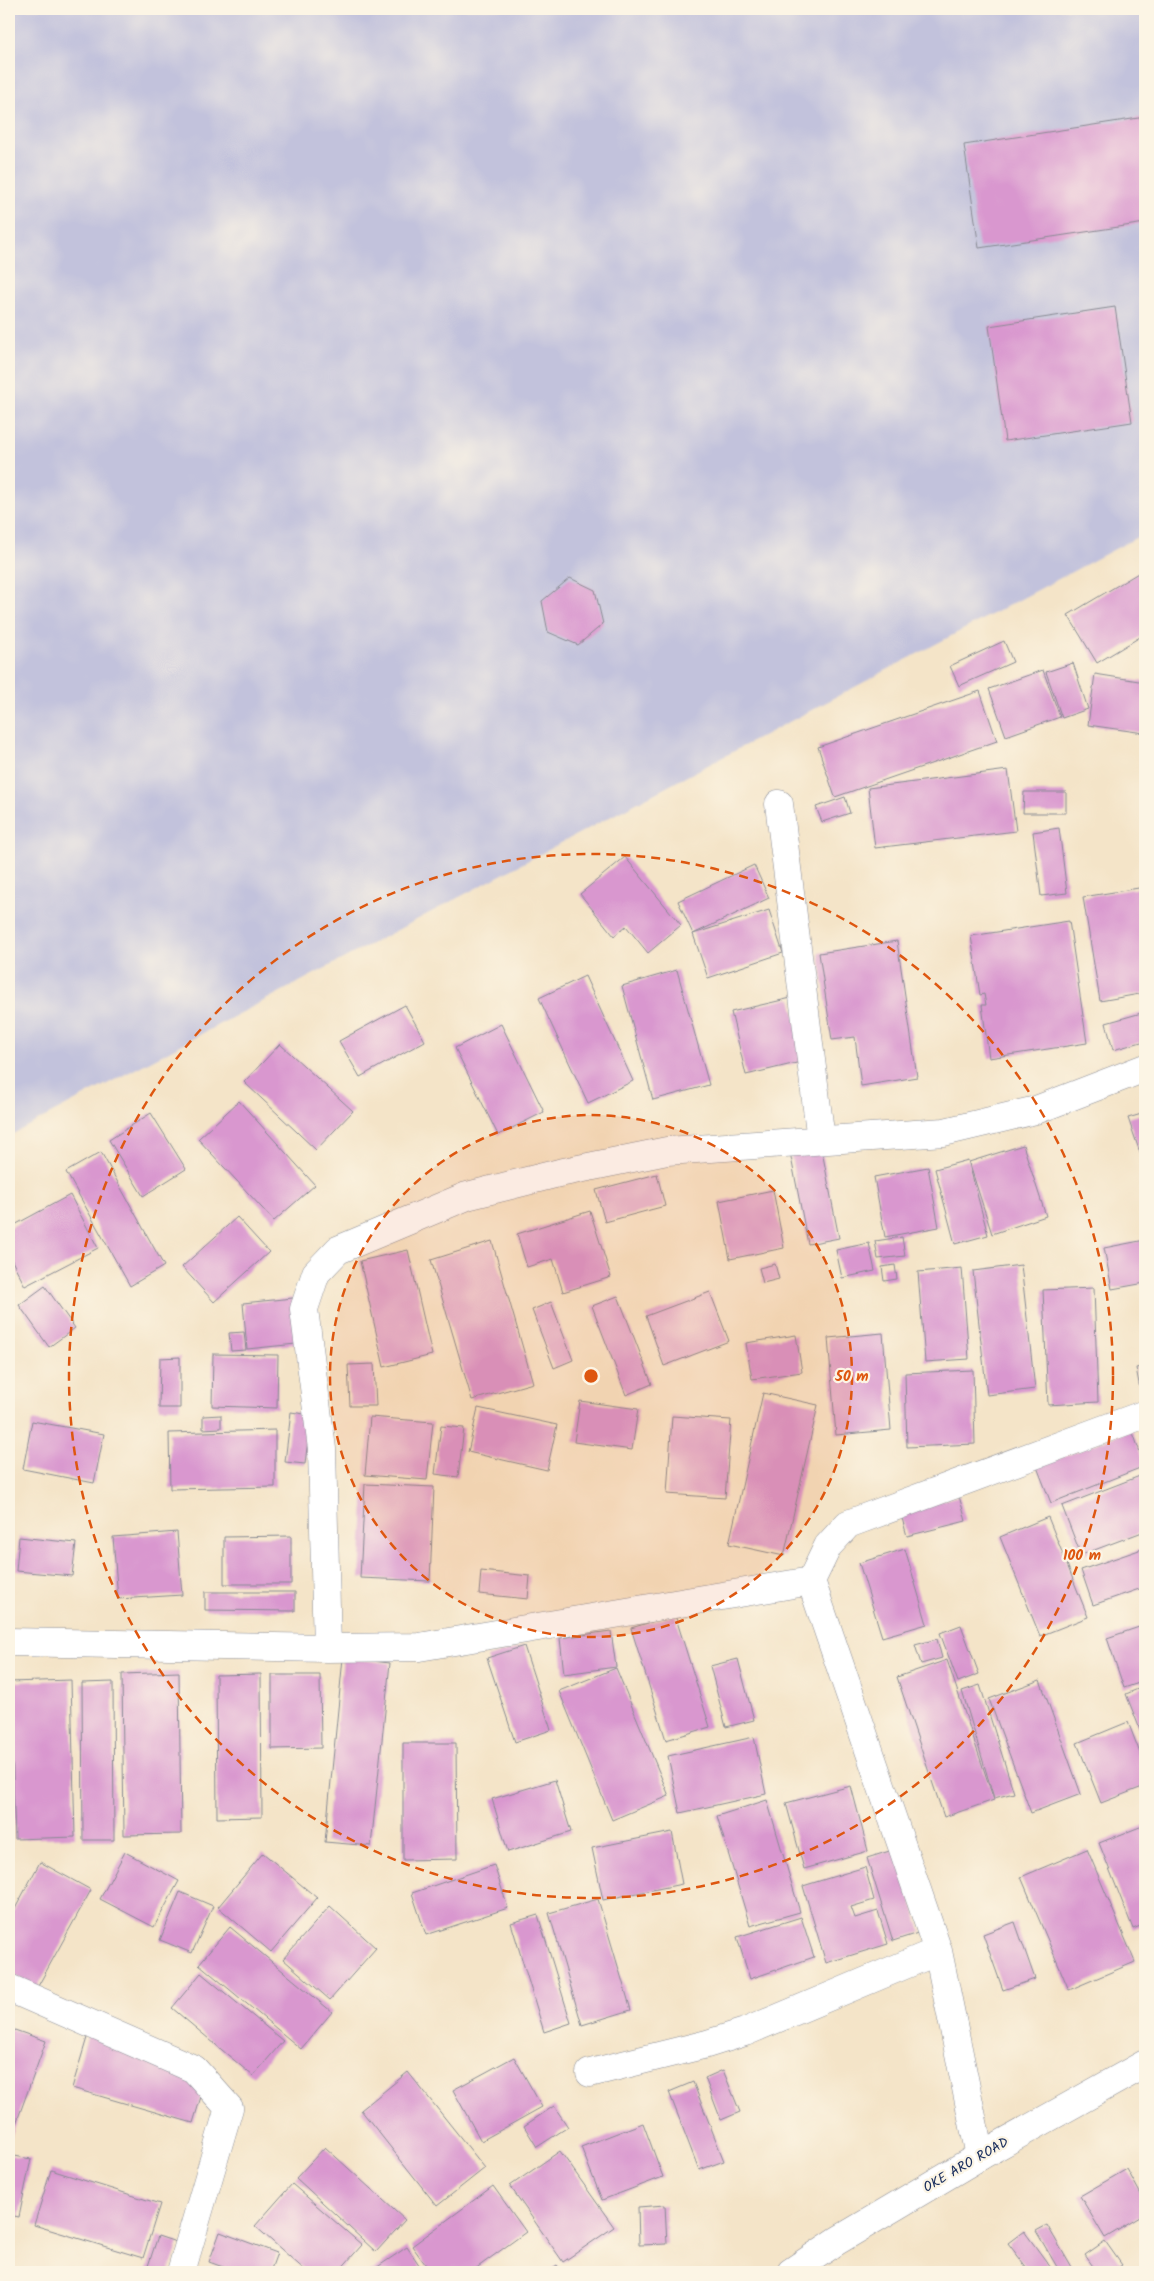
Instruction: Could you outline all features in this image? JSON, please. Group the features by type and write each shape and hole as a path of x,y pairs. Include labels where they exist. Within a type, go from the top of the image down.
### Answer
{"street":[{"path":"779,804 821,1140"},
{"path":"327,1648 322,1450 304,1309 316,1272 338,1250 467,1196 559,1172 668,1151 944,1132 1036,1110 1145,1068"},
{"path":"980,2156 938,1951 811,1581 828,1546 848,1524 1145,1414"},
{"path":"9,1642 327,1648 419,1647 811,1581"},
{"path":"590,2073 707,2044 745,2032 938,1951"},
{"path":"9,1988 194,2069 229,2108 181,2272"},
{"name":"OKE ARO ROAD","path":"791,2272 837,2241 980,2156 1145,2064"}],"shaded area":[{"path":"9,9 1145,9 1145,533 9,1136"}],"building":[{"path":"1145,117 1145,223 979,248 964,145"},
{"path":"1115,307 1132,422 1005,441 989,326"},
{"path":"1145,569 1145,634 1097,663 1068,615"},
{"path":"570,578 595,590 603,624 578,645 548,632 542,601"},
{"path":"1004,641 1013,662 959,686 950,666"},
{"path":"1073,663 1088,709 1062,718 1046,672"},
{"path":"1043,670 1060,717 1006,736 989,689"},
{"path":"1095,674 1145,682 1144,733 1088,725"},
{"path":"980,691 997,741 835,797 818,747"},
{"path":"1008,770 1016,831 875,848 868,788"},
{"path":"1024,792 1066,792 1066,813 1023,813"},
{"path":"845,797 850,813 822,822 816,807"},
{"path":"1059,828 1067,893 1041,896 1033,832"},
{"path":"625,857 681,925 648,953 626,926 614,936 580,894"},
{"path":"754,865 769,898 693,934 678,901"},
{"path":"1145,887 1145,993 1100,1001 1083,897"},
{"path":"769,910 783,953 708,978 693,934"},
{"path":"1069,921 1087,1043 989,1058 982,1005 986,1005 984,994 980,995 971,936"},
{"path":"897,941 917,1077 861,1086 855,1037 832,1040 819,953"},
{"path":"677,970 709,1085 653,1100 622,986"},
{"path":"585,976 633,1081 588,1103 539,998"},
{"path":"791,998 805,1061 746,1075 731,1012"},
{"path":"405,1005 425,1041 360,1077 339,1041"},
{"path":"1145,1012 1145,1041 1113,1050 1106,1023"},
{"path":"501,1024 544,1112 498,1135 455,1048"},
{"path":"280,1044 353,1111 316,1150 244,1082"},
{"path":"239,1101 315,1185 274,1221 198,1139"},
{"path":"151,1113 186,1169 143,1196 109,1140"},
{"path":"1145,1113 1145,1167 1128,1118"},
{"path":"1023,1145 1046,1216 992,1234 969,1162"},
{"path":"821,1146 839,1238 808,1244 790,1152"},
{"path":"101,1152 164,1266 130,1286 66,1172"},
{"path":"968,1160 988,1235 955,1244 935,1169"},
{"path":"928,1167 939,1227 885,1237 874,1177"},
{"path":"657,1174 665,1206 605,1222 596,1190"},
{"path":"773,1190 784,1248 730,1259 719,1201"},
{"path":"70,1195 98,1248 25,1286 9,1255 9,1228"},
{"path":"590,1211 611,1277 563,1292 553,1259 527,1267 517,1234"},
{"path":"237,1217 269,1252 214,1302 182,1267"},
{"path":"902,1237 905,1256 878,1259 875,1241"},
{"path":"1145,1240 1145,1283 1112,1289 1104,1248"},
{"path":"492,1241 533,1383 472,1400 431,1260"},
{"path":"869,1243 875,1271 842,1278 836,1250"},
{"path":"408,1250 432,1355 384,1367 360,1261"},
{"path":"775,1264 779,1279 763,1283 759,1268"},
{"path":"895,1265 897,1279 884,1281 882,1267"},
{"path":"1021,1265 1035,1389 987,1395 973,1271"},
{"path":"962,1268 969,1359 925,1362 918,1272"},
{"path":"45,1286 75,1328 49,1347 19,1305"},
{"path":"1094,1288 1098,1402 1048,1405 1043,1290"},
{"path":"710,1292 729,1341 664,1366 646,1316"},
{"path":"618,1296 652,1384 626,1395 592,1306"},
{"path":"293,1298 296,1344 247,1349 243,1303"},
{"path":"551,1302 573,1360 554,1368 532,1310"},
{"path":"244,1332 246,1350 231,1351 229,1333"},
{"path":"883,1333 891,1430 836,1435 828,1338"},
{"path":"796,1335 802,1372 752,1379 746,1343"},
{"path":"213,1354 278,1355 277,1408 212,1406"},
{"path":"180,1357 180,1408 159,1408 160,1358"},
{"path":"374,1364 376,1406 350,1406 348,1365"},
{"path":"1145,1366 1145,1399 1142,1399 1136,1368"},
{"path":"973,1370 975,1444 907,1447 905,1373"},
{"path":"763,1393 818,1405 784,1556 729,1544"},
{"path":"580,1401 638,1409 632,1450 574,1442"},
{"path":"478,1408 557,1425 547,1470 468,1452"},
{"path":"291,1412 311,1415 305,1464 285,1462"},
{"path":"221,1415 221,1428 203,1429 203,1416"},
{"path":"672,1416 731,1420 725,1498 667,1494"},
{"path":"370,1417 433,1422 427,1480 365,1475"},
{"path":"32,1421 104,1434 94,1483 23,1469"},
{"path":"441,1426 464,1428 458,1477 435,1474"},
{"path":"275,1430 275,1487 170,1489 169,1433"},
{"path":"1132,1430 1145,1466 1051,1503 1037,1467"},
{"path":"1145,1474 1145,1531 1081,1555 1062,1506"},
{"path":"365,1484 434,1487 430,1581 360,1578"},
{"path":"959,1496 966,1521 907,1536 900,1511"},
{"path":"1048,1517 1088,1617 1040,1636 1000,1537"},
{"path":"177,1532 182,1595 118,1599 113,1537"},
{"path":"291,1536 291,1584 224,1584 224,1537"},
{"path":"19,1537 76,1543 72,1576 16,1571"},
{"path":"1145,1548 1145,1587 1093,1605 1081,1570"},
{"path":"905,1549 927,1624 882,1637 859,1563"},
{"path":"481,1571 530,1576 528,1599 479,1594"},
{"path":"205,1592 295,1592 295,1611 205,1610"},
{"path":"675,1615 710,1727 666,1740 631,1628"},
{"path":"961,1625 979,1674 958,1682 940,1633"},
{"path":"1145,1625 1145,1681 1124,1688 1107,1638"},
{"path":"611,1631 616,1667 564,1674 560,1638"},
{"path":"937,1639 942,1658 921,1664 915,1645"},
{"path":"524,1646 551,1730 515,1742 487,1658"},
{"path":"343,1658 390,1663 371,1846 325,1842"},
{"path":"738,1659 754,1720 726,1727 710,1666"},
{"path":"947,1660 994,1800 944,1817 897,1677"},
{"path":"616,1668 669,1796 612,1820 559,1691"},
{"path":"179,1672 181,1834 124,1835 122,1674"},
{"path":"261,1674 262,1817 217,1818 216,1675"},
{"path":"272,1675 320,1675 321,1748 272,1749"},
{"path":"71,1680 75,1837 15,1839 10,1682"},
{"path":"1040,1680 1081,1794 1031,1813 989,1699"},
{"path":"113,1682 114,1840 83,1840 82,1683"},
{"path":"980,1685 1014,1793 994,1798 962,1691"},
{"path":"1145,1686 1145,1742 1126,1694"},
{"path":"1128,1722 1145,1766 1145,1786 1101,1803 1077,1743"},
{"path":"754,1737 766,1794 680,1813 668,1756"},
{"path":"403,1743 456,1743 457,1859 403,1860"},
{"path":"555,1780 571,1832 508,1852 492,1799"},
{"path":"851,1786 868,1851 804,1869 786,1803"},
{"path":"767,1800 800,1912 750,1926 717,1816"},
{"path":"1145,1825 1145,1924 1133,1929 1099,1843"},
{"path":"672,1832 682,1884 603,1900 592,1848"},
{"path":"896,1849 921,1932 893,1941 867,1858"},
{"path":"1087,1849 1135,1962 1069,1990 1021,1877"},
{"path":"125,1852 179,1881 154,1927 100,1899"},
{"path":"263,1853 317,1898 271,1952 218,1907"},
{"path":"40,1862 91,1890 37,1988 9,1972 9,1920"},
{"path":"494,1865 508,1908 426,1935 412,1893"},
{"path":"865,1867 874,1900 851,1907 855,1918 878,1911 888,1944 826,1963 803,1886"},
{"path":"180,1892 213,1906 192,1953 160,1940"},
{"path":"598,1899 631,2010 582,2025 549,1913"},
{"path":"330,1906 376,1948 330,2000 283,1959"},
{"path":"538,1915 571,2023 544,2032 511,1923"},
{"path":"801,1917 814,1957 750,1979 737,1937"},
{"path":"1015,1922 1035,1979 1003,1990 983,1934"},
{"path":"230,1927 332,2012 301,2049 199,1964"},
{"path":"201,1973 283,2041 253,2076 172,2008"},
{"path":"9,2028 46,2041 9,2143"},
{"path":"89,2031 210,2067 193,2123 72,2088"},
{"path":"514,2057 542,2107 481,2141 453,2090"},
{"path":"723,2070 740,2112 721,2120 705,2078"},
{"path":"408,2072 485,2168 437,2206 361,2110"},
{"path":"693,2082 724,2161 699,2170 669,2092"},
{"path":"554,2106 568,2127 537,2147 524,2126"},
{"path":"643,2123 663,2177 602,2200 581,2147"},
{"path":"325,2147 405,2220 376,2252 296,2178"},
{"path":"560,2151 614,2227 563,2262 510,2186"},
{"path":"9,2155 31,2159 19,2217 9,2215"},
{"path":"1127,2169 1145,2202 1145,2214 1105,2238 1080,2196"},
{"path":"51,2170 160,2204 143,2258 34,2225"},
{"path":"292,2184 362,2245 338,2272 307,2272 255,2226"},
{"path":"493,2186 526,2232 471,2272 431,2272 412,2246"},
{"path":"665,2205 667,2244 639,2245 638,2207"},
{"path":"1047,2225 1072,2268 1065,2272 1060,2272 1036,2231"},
{"path":"1024,2231 1054,2272 1030,2272 1008,2243"},
{"path":"220,2232 277,2253 270,2272 237,2272 209,2262"},
{"path":"158,2236 179,2243 169,2272 146,2272"},
{"path":"1105,2241 1122,2265 1112,2272 1097,2272 1085,2255"},
{"path":"407,2247 424,2272 370,2272"},
{"path":"557,2265 562,2272 546,2272"}]}
